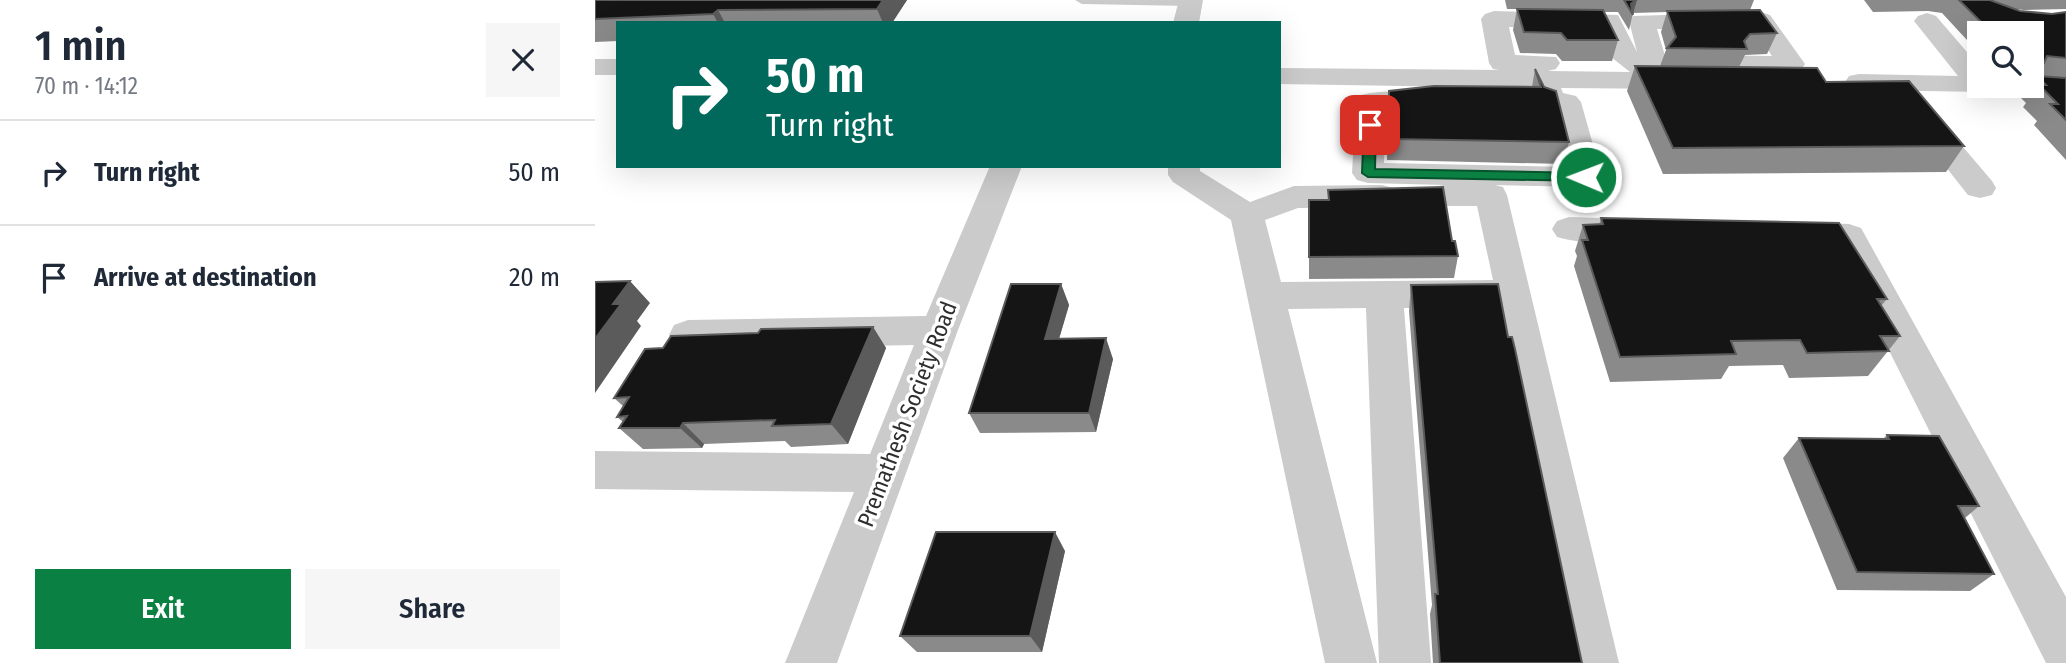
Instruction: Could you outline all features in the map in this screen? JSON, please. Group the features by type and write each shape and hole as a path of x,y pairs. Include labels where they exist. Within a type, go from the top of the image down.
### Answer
{"street":[{"path":"1642,68 1625,57 1609,20 1495,19 1503,63 1642,68 1825,82 1967,84"},
{"path":"1281,76 1548,91 1566,102 1586,177 1368,173 1371,101 1548,91 1642,68 1790,64 1761,20 1642,21 1652,59 1642,68"},
{"path":"1927,21 1967,69"},
{"path":"595,67 616,67"},
{"path":"1892,82 1979,188"},
{"path":"2044,89 2066,90"},
{"name":"Premathesh Society Road","path":"811,663 939,330 1005,168"},
{"path":"1184,168 1184,175 1247,215 1351,663"},
{"path":"1247,215 1294,197 1491,195 1593,663"},
{"path":"1569,229 1662,231"},
{"path":"1756,233 1849,236 2066,648"},
{"path":"1266,296 1514,293"},
{"path":"1384,294 1405,663"},
{"path":"688,335 939,330"},
{"path":"595,470 884,474"}],"lane":[{"path":"1081,0 1189,8"}],"building":[{"path":"595,0 883,0 877,9 718,10 713,14 595,19"},
{"path":"1624,0 1636,0 1631,4 1633,15"},
{"path":"1959,0 1990,0 2020,11 2052,14 2066,12 2066,58 2047,56 2044,63 2044,21 1980,21"},
{"path":"1517,9 1603,10 1618,40 1567,40 1561,33 1524,32"},
{"path":"1760,10 1777,33 1750,34 1744,41 1747,49 1667,48 1676,37 1667,11"},
{"path":"1635,66 1817,68 1826,82 1909,81 1964,146 1673,148"},
{"path":"1535,69 1544,87 1556,91 1569,142 1388,139 1389,91 1434,86 1541,87"},
{"path":"2044,76 2066,78 2066,120 2050,104 2058,104 2044,90"},
{"path":"1443,187 1452,241 1455,241 1458,256 1309,257 1309,200 1329,200 1328,190"},
{"path":"1601,218 1839,223 1887,299 1877,299 1900,336 1880,336 1889,351 1807,353 1800,340 1731,341 1736,354 1620,357 1582,240 1588,240 1583,225 1603,224"},
{"path":"630,281 613,304 621,304 595,339 595,282"},
{"path":"1011,284 1061,284 1045,339 1106,338 1089,413 969,413"},
{"path":"1498,284 1508,337 1512,337 1515,349 1582,663 1440,663 1435,594 1438,594 1411,285"},
{"path":"873,327 831,424 772,426 775,420 683,423 680,428 619,428 627,416 617,417 629,397 614,398 645,349 663,348 671,336 758,333 761,329"},
{"path":"1887,435 1939,436 1979,506 1958,506 1994,574 1857,572 1799,438 1889,439"},
{"path":"936,532 1055,532 1030,636 900,636"}],"route":[{"path":"1370,125 1368,173 1586,177"}]}
